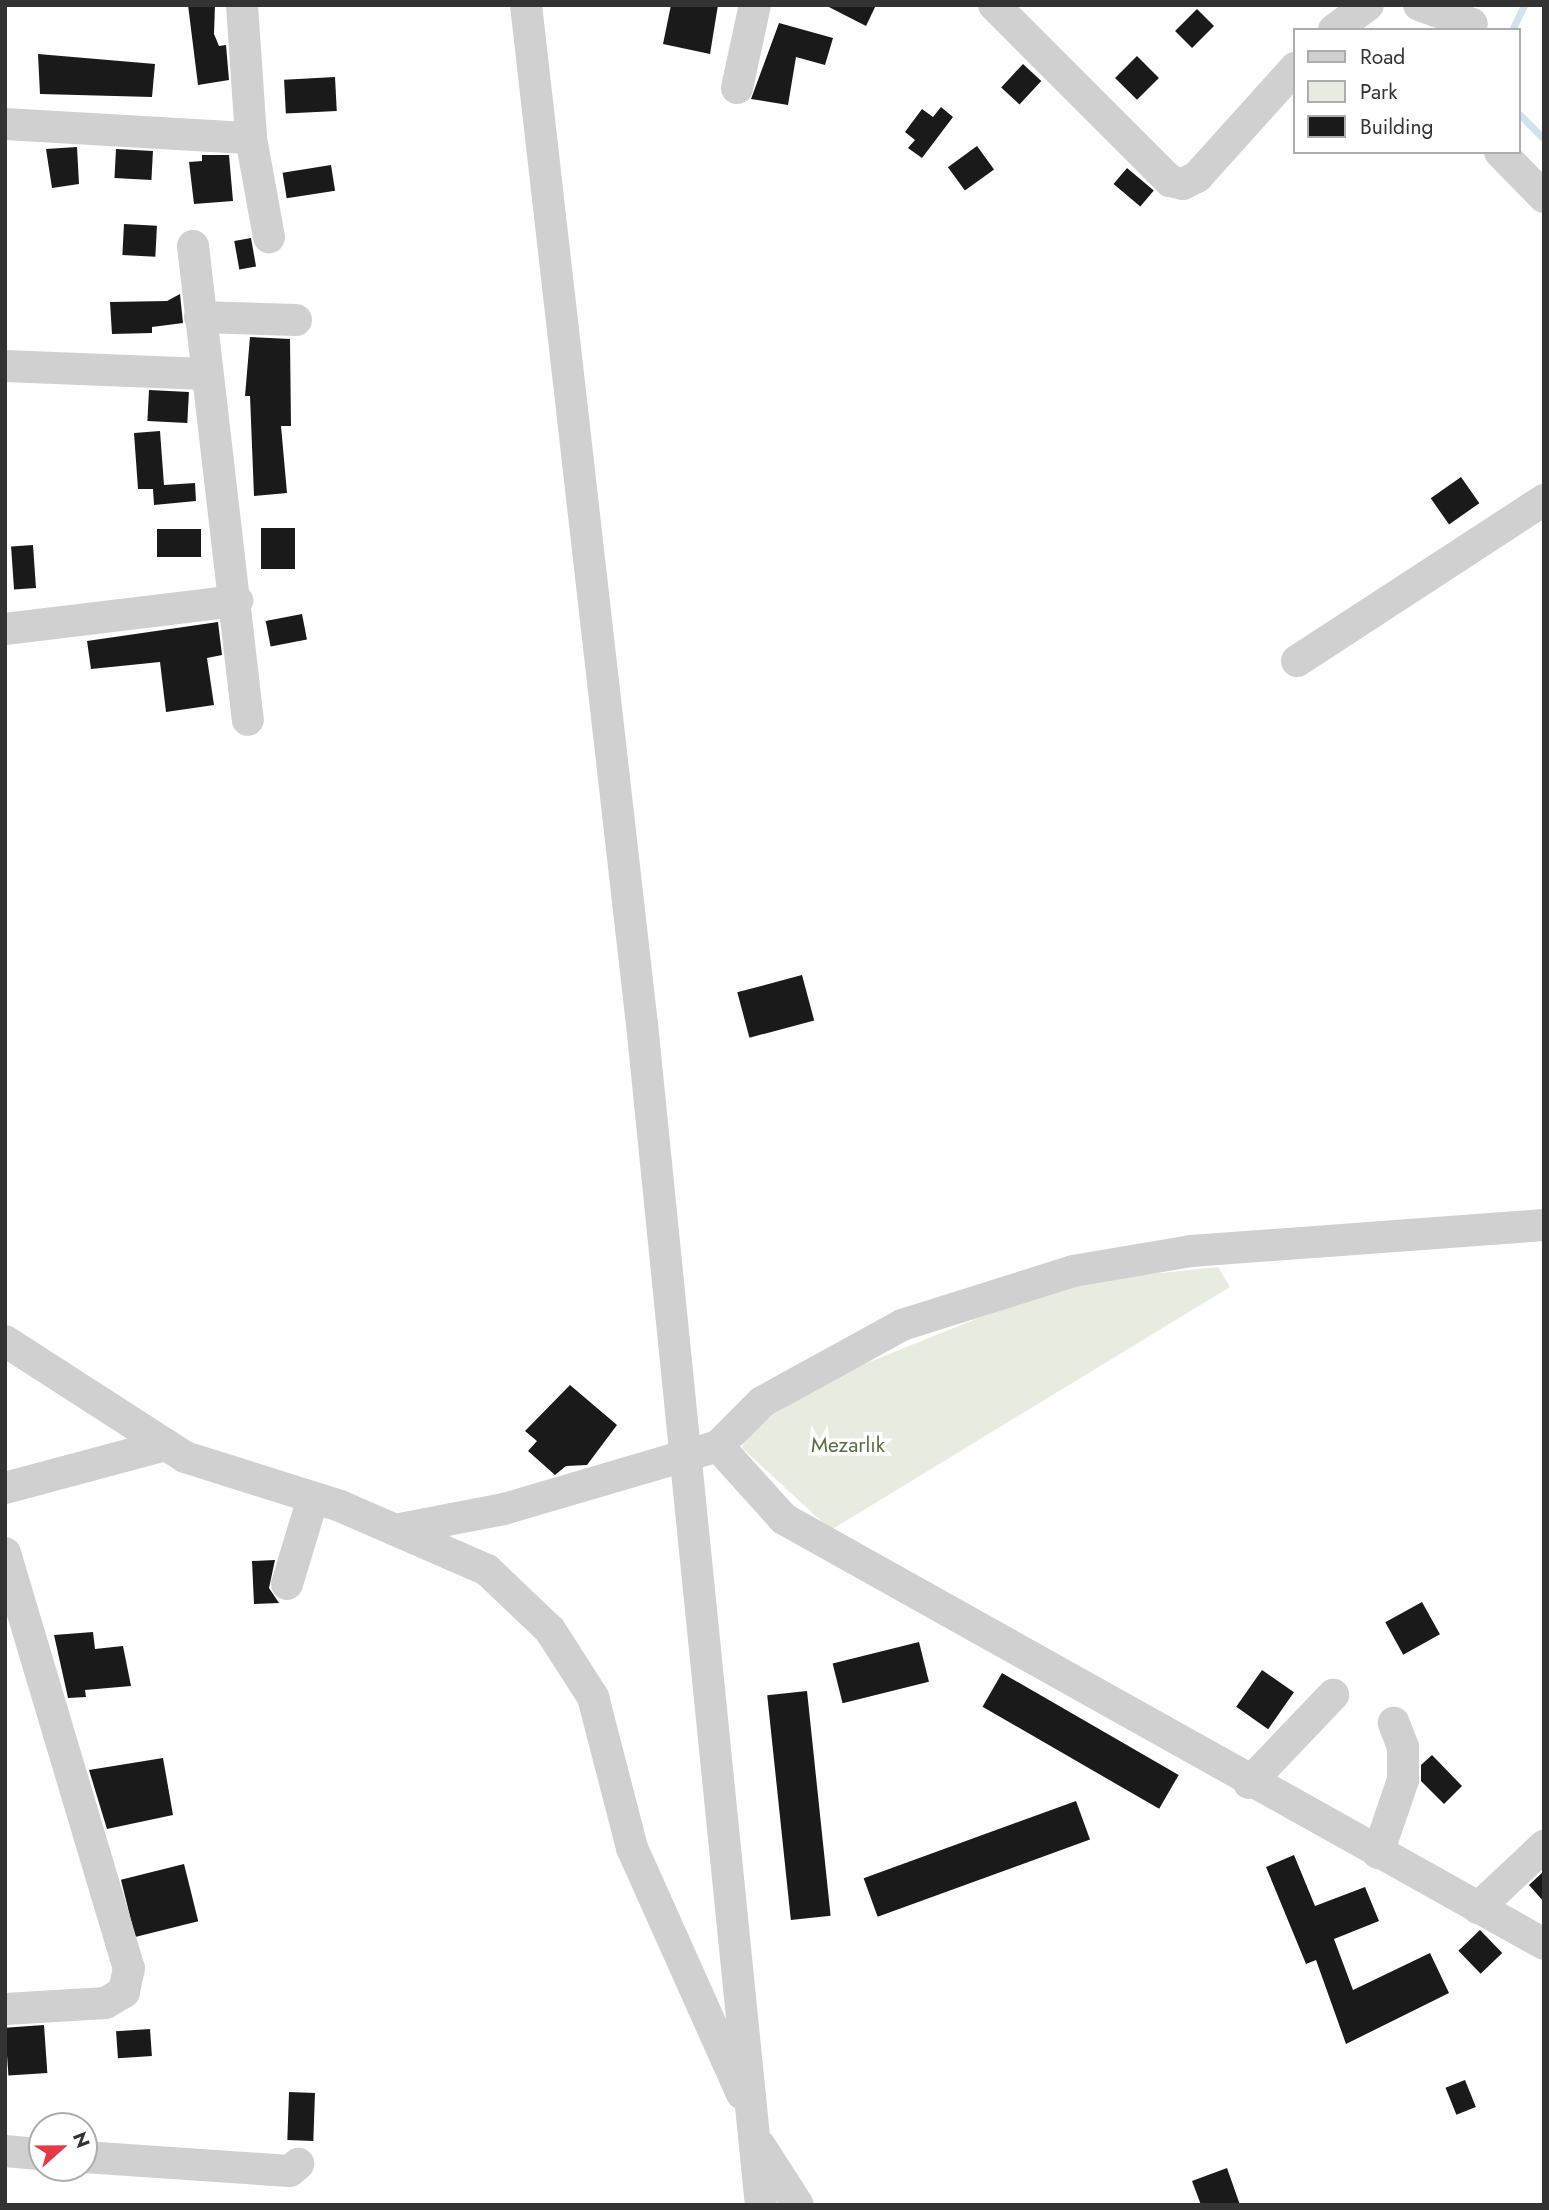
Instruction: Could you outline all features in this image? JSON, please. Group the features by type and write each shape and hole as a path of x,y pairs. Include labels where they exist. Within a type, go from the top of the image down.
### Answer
{"street":[{"path":"242,5 251,138 269,237"},
{"path":"526,5 642,1024 684,1456 759,2146 761,2205"},
{"path":"737,88 754,5"},
{"path":"995,5 1170,181 1183,184 1197,177 1294,69"},
{"path":"1337,28 1368,5"},
{"path":"1419,5 1475,20"},
{"path":"5,124 251,138"},
{"path":"1502,154 1544,197"},
{"path":"193,246 205,374 237,601 248,720"},
{"path":"200,317 296,320"},
{"path":"5,366 205,374"},
{"path":"1297,662 1544,500"},
{"path":"5,629 237,601"},
{"path":"395,1530 504,1509 718,1446 762,1402 902,1325 1073,1271 1191,1251 1544,1225"},
{"path":"5,1341 185,1457 313,1498 487,1570 550,1630 593,1697 632,1848 668,1938 729,2059 759,2146 798,2205"},
{"path":"5,1488 166,1445"},
{"path":"718,1446 784,1519 1249,1783 1544,1944"},
{"path":"287,1584 313,1498"},
{"path":"5,1553 128,1968 124,1992 106,2003 5,2009"},
{"path":"1249,1783 1333,1695"},
{"path":"1378,1853 1404,1780 1403,1747 1394,1723"},
{"path":"1478,1908 1544,1846"},
{"path":"5,2151 28,2153"},
{"path":"98,2158 290,2171 298,2164"}],"green space":[{"name":"Mezarlık","path":"1218,1267 1230,1287 831,1530 742,1448 749,1429 847,1371 976,1319 1075,1282"}],"building":[{"path":"188,5 215,5 214,34 219,46 226,45 229,80 198,85"},
{"path":"671,5 718,5 710,54 663,44"},
{"path":"825,5 876,5 866,26"},
{"path":"1197,9 1214,26 1192,48 1175,31"},
{"path":"779,23 833,38 825,65 796,57 788,105 751,99"},
{"path":"38,54 155,64 152,97 40,94"},
{"path":"1137,56 1159,78 1137,100 1115,78"},
{"path":"1023,64 1041,81 1019,104 1001,87"},
{"path":"335,77 337,111 286,114 284,80"},
{"path":"941,107 953,117 922,158 908,148 915,140 905,132 922,109 933,117"},
{"path":"977,146 994,169 965,191 948,167"},
{"path":"77,147 79,184 52,188 46,149"},
{"path":"116,149 153,151 151,180 114,178"},
{"path":"202,155 229,155 233,201 194,204 189,162 202,161"},
{"path":"331,165 335,191 287,198 283,173"},
{"path":"1127,168 1154,190 1140,207 1114,184"},
{"path":"124,224 157,226 155,257 122,255"},
{"path":"251,238 256,267 239,270 234,241"},
{"path":"180,294 183,323 152,327 152,333 112,334 110,302 167,301"},
{"path":"250,337 290,339 291,426 281,426 287,493 254,496 250,396 245,396"},
{"path":"149,390 189,392 187,423 147,421"},
{"path":"160,431 164,485 195,483 196,501 154,505 153,489 138,489 134,433"},
{"path":"1461,477 1479,503 1449,524 1431,498"},
{"path":"261,528 295,528 295,569 261,569"},
{"path":"157,529 201,529 201,557 157,557"},
{"path":"33,545 36,588 14,589 11,547"},
{"path":"302,614 307,640 271,647 266,621"},
{"path":"218,622 222,655 207,658 214,705 166,712 160,662 91,669 87,641"},
{"path":"802,975 814,1020 749,1038 737,992"},
{"path":"570,1385 617,1425 587,1465 566,1466 555,1475 528,1451 537,1441 525,1431"},
{"path":"275,1560 269,1588 279,1603 254,1604 252,1561"},
{"path":"1422,1602 1440,1634 1403,1655 1385,1622"},
{"path":"93,1632 95,1649 123,1646 131,1686 85,1690 86,1697 68,1698 54,1635"},
{"path":"919,1642 929,1682 843,1703 833,1664"},
{"path":"1262,1670 1294,1692 1268,1729 1236,1707"},
{"path":"1002,1673 1179,1775 1159,1809 982,1707"},
{"path":"807,1691 831,1916 791,1920 767,1695"},
{"path":"1432,1755 1462,1786 1444,1804 1421,1781 1421,1765"},
{"path":"163,1758 173,1815 107,1829 89,1770"},
{"path":"1076,1801 1090,1840 878,1917 864,1878"},
{"path":"1294,1855 1315,1906 1365,1887 1379,1921 1334,1939 1353,1990 1430,1953 1449,1993 1346,2044 1316,1960 1306,1964 1266,1867"},
{"path":"184,1864 198,1921 135,1937 121,1880"},
{"path":"1544,1871 1544,1902 1529,1885"},
{"path":"1480,1930 1502,1953 1481,1974 1458,1951"},
{"path":"44,2025 47,2073 8,2076 5,2028"},
{"path":"150,2029 152,2056 118,2058 116,2031"},
{"path":"1465,2080 1476,2107 1456,2115 1446,2088"},
{"path":"289,2092 315,2093 313,2141 287,2140"},
{"path":"1227,2168 1240,2205 1201,2205 1192,2181"}],"waterway":[{"path":"1513,28 1524,5"},
{"path":"1521,116 1544,139"}]}
